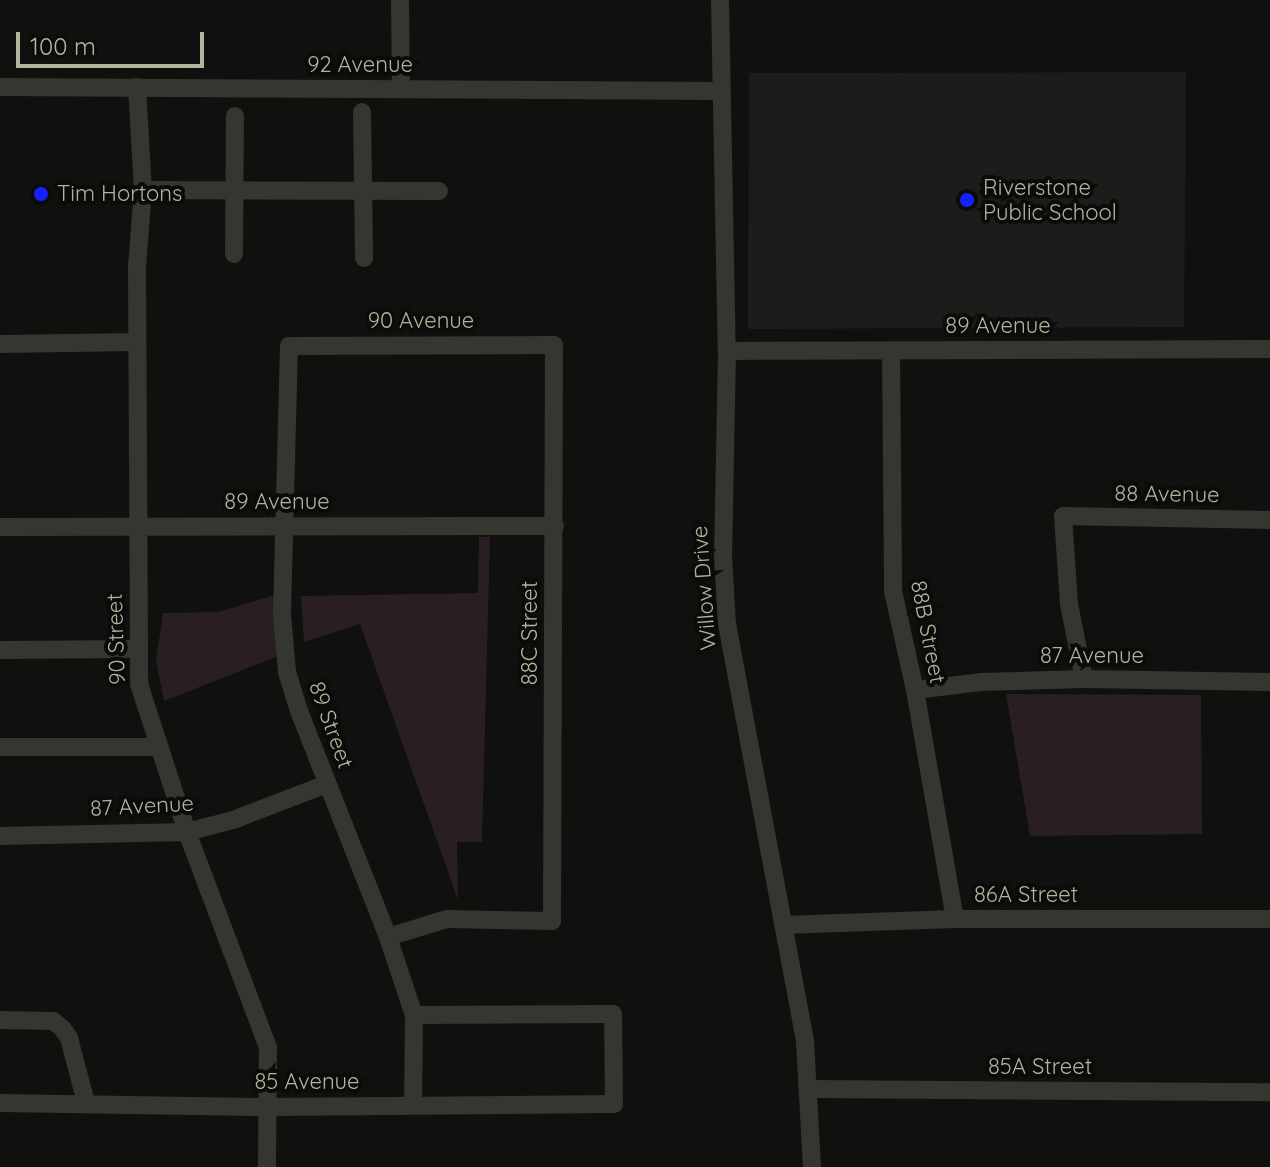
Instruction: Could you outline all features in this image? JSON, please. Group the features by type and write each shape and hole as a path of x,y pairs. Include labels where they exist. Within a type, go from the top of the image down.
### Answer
{"street":[{"path":"400,0 401,89"},
{"name":"Willow Drive","path":"720,0 719,91 727,351 723,555 727,624 805,1042 812,1167"},
{"name":"92 Avenue","path":"0,87 719,91"},
{"name":"90 Street","path":"137,87 143,190 137,267 139,684 187,832 268,1048 267,1167"},
{"path":"362,112 364,258"},
{"path":"234,254 235,116"},
{"path":"143,190 439,191"},
{"path":"0,344 137,342"},
{"name":"90 Avenue","path":"289,346 554,345"},
{"name":"88C Street","path":"388,937 447,919 552,921 554,345"},
{"name":"89 Street","path":"289,346 282,615 287,672 327,784 388,937 414,1015 413,1105"},
{"name":"89 Avenue","path":"727,351 1270,349"},
{"name":"88B Street","path":"891,350 893,591 915,690 955,919"},
{"name":"88 Avenue","path":"1084,679 1069,604 1063,516 1270,520"},
{"name":"89 Avenue","path":"0,527 555,526"},
{"path":"0,650 137,649"},
{"name":"87 Avenue","path":"915,690 981,682 1084,679 1270,682"},
{"path":"0,747 157,747"},
{"name":"87 Avenue","path":"0,836 187,832 233,820 327,784"},
{"name":"86A Street","path":"783,925 955,919 1270,919"},
{"name":"85 Avenue","path":"0,1103 269,1107 614,1104 613,1014 414,1015"},
{"path":"0,1020 53,1021 69,1038 86,1103"},
{"name":"85A Street","path":"810,1089 1270,1092"}],"shaded area":[{"name":"Riverstone Public School","path":"1186,72 1184,327 748,329 749,73"},
{"path":"479,537 490,537 482,842 457,842 458,900 360,624 304,642 301,596 478,593"},
{"path":"275,595 276,657 164,701 156,660 163,613 218,612"},
{"path":"1006,694 1201,695 1202,834 1030,836"}],"place":[{"name":"Tim Hortons","path":"41,194"},
{"name":"Riverstone Public School","path":"967,200"}]}
